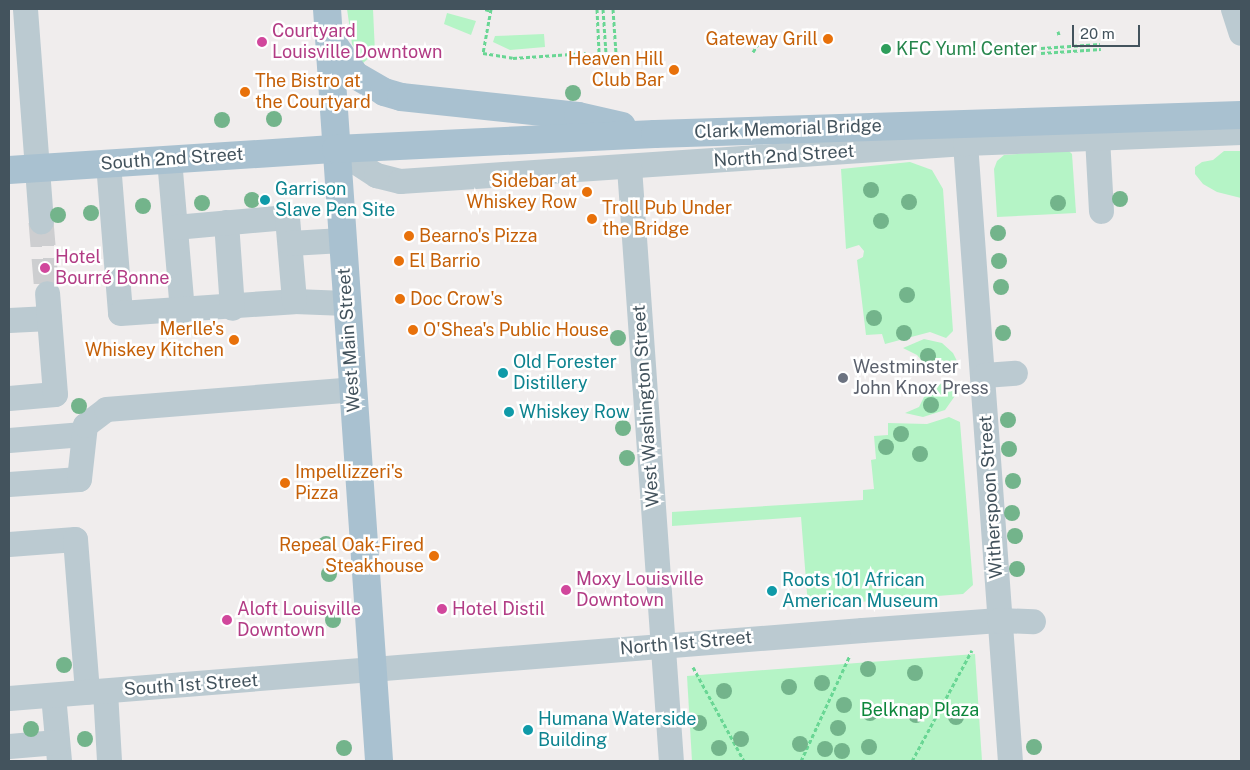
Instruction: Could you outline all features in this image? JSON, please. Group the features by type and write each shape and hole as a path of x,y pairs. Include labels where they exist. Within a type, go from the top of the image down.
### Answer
{"main road":[{"name":"West Main Street","path":"327,9 379,761"},
{"path":"329,37 344,64 355,75 384,92 406,98 578,116 655,134"},
{"name":"Clark Memorial Bridge","path":"336,149 655,134 1241,115"},
{"name":"South 2nd Street","path":"9,170 336,149"}],"street":[{"path":"25,9 41,221"},
{"path":"1232,9 1241,33"},
{"name":"North 2nd Street","path":"336,149 356,165 376,175 400,181 965,143 1241,132"},
{"path":"1097,137 1101,211"},
{"name":"Witherspoon Street","path":"965,143 984,375 1010,761"},
{"path":"169,159 182,310"},
{"path":"108,163 120,313 232,308 294,301 346,303"},
{"name":"West Washington Street","path":"629,167 671,644 671,761"},
{"path":"175,226 286,217 290,243 294,301"},
{"path":"226,222 232,308"},
{"path":"290,243 342,240"},
{"path":"9,398 55,394 47,293"},
{"path":"9,320 49,318"},
{"path":"984,375 1015,373"},
{"path":"9,484 79,479 85,425 106,409 352,389"},
{"path":"9,440 83,434"},
{"path":"9,544 76,539 96,692 109,761"},
{"name":"North 1st Street","path":"373,671 671,644 999,620 1033,622"},
{"name":"South 1st Street","path":"9,698 373,671"},
{"path":"9,746 58,752 53,695"}],"path":[{"path":"485,9 491,10 483,53 513,58 586,53 587,62"},
{"path":"596,9 599,52"},
{"path":"604,9 606,53"},
{"path":"613,9 616,53"},
{"path":"753,52 758,44"},
{"path":"1041,48 1100,44"},
{"path":"1041,53 1101,49"},
{"path":"801,761 862,630"},
{"path":"671,644 744,761"},
{"path":"912,761 972,650"}],"green space":[{"path":"347,9 373,9 375,53 363,63 352,44"},
{"path":"447,13 476,21 471,35 444,24"},
{"path":"544,34 545,47 510,50 493,42 495,36"},
{"path":"1068,150 1072,154 1076,213 997,217 994,169 997,161 1004,155"},
{"path":"1224,151 1241,151 1241,198 1217,192 1203,184 1195,174 1195,167 1202,162 1213,160"},
{"path":"910,162 932,170 943,189 953,331 946,338 930,332 885,344 882,334 866,335 857,260 863,257 864,251 859,245 846,249 841,169"},
{"path":"924,339 942,343 953,353 957,361 952,371 929,369 917,355 903,348"},
{"path":"945,383 952,384 957,393 945,410 923,417 905,413 919,407 929,387"},
{"path":"949,417 960,422 973,585 963,594 808,606 801,517 672,526 672,512 863,500 863,490 874,489 871,460 876,459 874,436 888,435 888,423 927,424"},
{"name":"Belknap Plaza","path":"975,654 982,761 692,761 687,676"}],"tunnel":[{"path":"41,221 47,293"}],"place":[{"name":"Gateway Grill","path":"828,39"},
{"name":"Courtyard Louisville Downtown","path":"262,42"},
{"name":"KFC Yum! Center","path":"886,49"},
{"name":"Heaven Hill Club Bar","path":"674,70"},
{"name":"The Bistro at the Courtyard","path":"245,92"},
{"name":"Sidebar at Whiskey Row","path":"587,192"},
{"name":"Garrison Slave Pen Site","path":"265,200"},
{"name":"Troll Pub Under the Bridge","path":"592,219"},
{"name":"Bearno's Pizza","path":"409,236"},
{"name":"El Barrio","path":"399,261"},
{"name":"Hotel Bourré Bonne","path":"45,268"},
{"name":"Doc Crow's","path":"400,299"},
{"name":"O'Shea's Public House","path":"413,330"},
{"name":"Merlle's Whiskey Kitchen","path":"234,340"},
{"name":"Old Forester Distillery","path":"503,373"},
{"name":"Westminster John Knox Press","path":"843,378"},
{"name":"Whiskey Row","path":"509,412"},
{"name":"Impellizzeri's Pizza","path":"285,483"},
{"name":"Repeal Oak-Fired Steakhouse","path":"434,556"},
{"name":"Moxy Louisville Downtown","path":"566,590"},
{"name":"Roots 101 African American Museum","path":"772,591"},
{"name":"Hotel Distil","path":"442,609"},
{"name":"Aloft Louisville Downtown","path":"227,620"},
{"name":"Humana Waterside Building","path":"528,730"}]}
